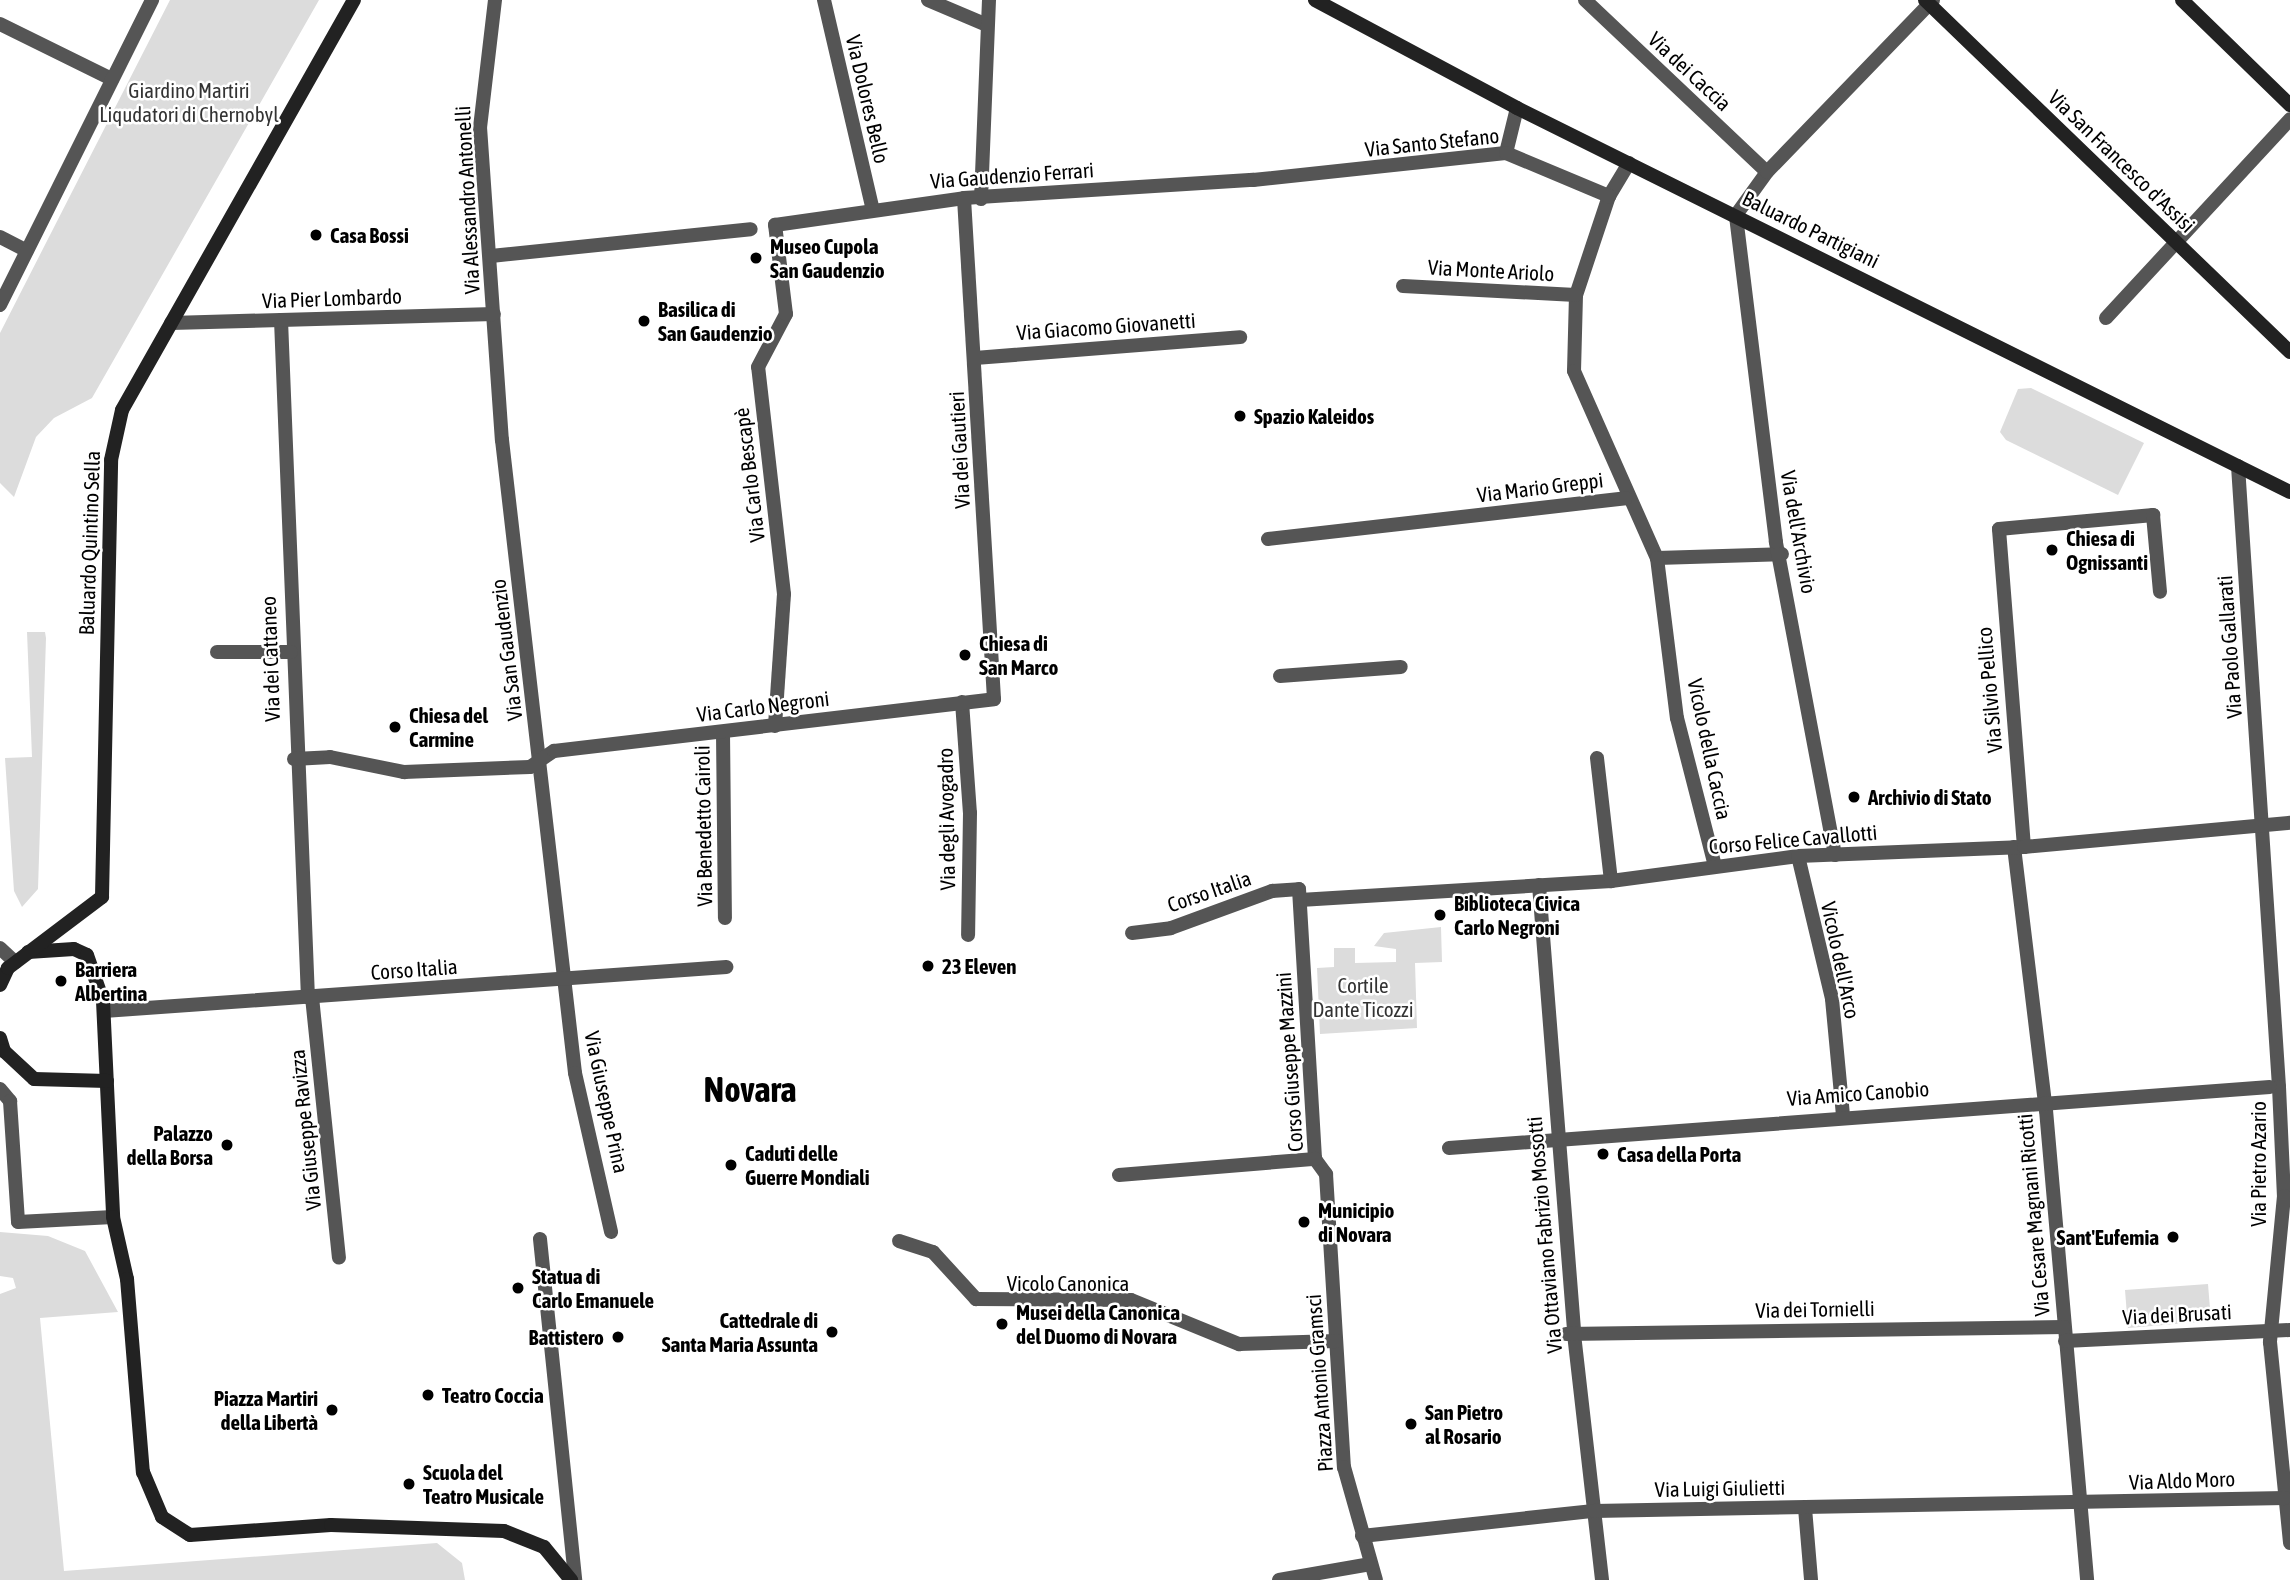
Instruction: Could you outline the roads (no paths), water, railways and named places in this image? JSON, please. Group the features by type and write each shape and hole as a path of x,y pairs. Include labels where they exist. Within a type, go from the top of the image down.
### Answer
{"street":[{"path":"0,304 152,0"},
{"name":"Baluardo Quintino Sella","path":"17,960 102,897 112,447 122,410 354,0"},
{"name":"Via Alessandro Antonelli","path":"494,314 480,127 495,0"},
{"name":"Via Dolores Bello","path":"824,0 872,207"},
{"path":"928,0 987,25"},
{"path":"981,199 989,0"},
{"name":"Baluardo Partigiani","path":"1315,0 1517,108 2290,492"},
{"name":"Via dei Caccia","path":"1584,0 1767,172"},
{"path":"2182,0 2290,104"},
{"path":"1736,215 1767,172 1929,1"},
{"name":"Via San Francesco d'Assisi","path":"1929,1 2290,352"},
{"path":"0,24 112,79"},
{"path":"1506,153 1517,108"},
{"path":"2106,318 2174,241 2290,119"},
{"name":"Via Santo Stefano","path":"1253,180 1506,153 1609,196"},
{"path":"1626,498 1574,371 1576,295 1609,196 1629,163"},
{"name":"Via Gaudenzio Ferrari","path":"775,225 872,207 964,198 1253,180"},
{"name":"Via dei Gautieri","path":"964,198 994,699"},
{"name":"Via dell'Archivio","path":"1736,215 1782,554 1835,855"},
{"name":"Via Carlo Bescapè","path":"775,225 786,314 758,367 784,594 775,726"},
{"path":"491,256 751,229"},
{"path":"0,237 27,251"},
{"name":"Via Monte Ariolo","path":"1403,286 1576,295"},
{"name":"Via Pier Lombardo","path":"171,323 494,314"},
{"name":"Via San Gaudenzio","path":"494,314 502,440 567,980"},
{"name":"Via dei Cattaneo","path":"281,320 294,759 310,997"},
{"name":"Via Giacomo Giovanetti","path":"975,358 1240,337"},
{"name":"Via Paolo Gallarati","path":"2238,466 2261,825"},
{"name":"Via Mario Greppi","path":"1268,539 1626,498 1657,558"},
{"name":"Via Silvio Pellico","path":"2019,847 1999,528 2153,515 2160,592"},
{"path":"1657,558 1782,554"},
{"name":"Vicolo della Caccia","path":"1657,558 1676,718 1715,866"},
{"path":"217,652 291,652"},
{"path":"1280,676 1401,667"},
{"name":"Via Carlo Negroni","path":"294,759 330,757 404,772 530,767 554,751 994,699"},
{"name":"Via degli Avogadro","path":"962,702 970,813 968,935"},
{"name":"Via Benedetto Cairoli","path":"723,733 725,918"},
{"path":"1597,758 1611,881"},
{"name":"Corso Felice Cavallotti","path":"1299,895 1611,881 1798,856 2019,847 2290,823"},
{"name":"Via Pietro Azario","path":"2261,825 2284,1196 2271,1331 2290,1543"},
{"name":"Via Cesare Magnani Ricotti","path":"2019,847 2087,1580"},
{"name":"Vicolo dell'Arco","path":"1798,856 1832,999 1843,1115"},
{"name":"Via Ottaviano Fabrizio Mossotti","path":"1539,885 1570,1334 1602,1580"},
{"name":"Corso Italia","path":"1132,933 1171,928 1272,891 1299,895"},
{"name":"Corso Giuseppe Mazzini","path":"1299,895 1315,1158 1326,1174 1332,1272"},
{"path":"0,948 17,960"},
{"path":"0,985 17,960 74,949 87,956 104,1011 113,1217 127,1279 143,1472 162,1517 190,1535 331,1525 368,1530 457,1525 504,1531 544,1547 573,1580"},
{"name":"Corso Italia","path":"104,1011 726,967"},
{"name":"Via Giuseppe Prina","path":"567,980 575,1073 611,1232"},
{"name":"Via Giuseppe Ravizza","path":"310,997 339,1258"},
{"path":"0,1038 4,1051 34,1079 107,1081"},
{"name":"Via Amico Canobio","path":"1449,1147 1843,1115 2270,1087"},
{"path":"0,1089 10,1101 18,1222 113,1217"},
{"path":"1119,1175 1315,1158"},
{"path":"540,1239 573,1580"},
{"name":"Vicolo Canonica","path":"899,1241 933,1252 976,1299 1131,1300 1239,1345 1336,1341"},
{"name":"Piazza Antonio Gramsci","path":"1332,1272 1344,1467 1362,1533"},
{"name":"Via dei Brusati","path":"2065,1334 2290,1330"},
{"name":"Via dei Tornielli","path":"1570,1334 2065,1334"},
{"name":"Via Aldo Moro","path":"2080,1504 2285,1498"},
{"name":"Via Luigi Giulietti","path":"1362,1533 1594,1511 2080,1504"},
{"path":"1805,1507 1811,1580"},
{"path":"1362,1533 1377,1580"},
{"path":"1279,1580 1371,1564"}],"place":[{"name":"Casa Bossi","path":"316,235"},
{"name":"Museo Cupola San Gaudenzio","path":"756,258"},
{"name":"Basilica di San Gaudenzio","path":"644,321"},
{"name":"Spazio Kaleidos","path":"1240,416"},
{"name":"Chiesa di Ognissanti","path":"2052,550"},
{"name":"Chiesa di San Marco","path":"965,655"},
{"name":"Chiesa del Carmine","path":"395,727"},
{"name":"Archivio di Stato","path":"1854,797"},
{"name":"Biblioteca Civica Carlo Negroni","path":"1440,915"},
{"name":"23 Eleven","path":"928,966"},
{"name":"Barriera Albertina","path":"61,981"},
{"name":"Palazzo della Borsa","path":"227,1145"},
{"name":"Casa della Porta","path":"1603,1154"},
{"name":"Caduti delle Guerre Mondiali","path":"731,1165"},
{"name":"Municipio di Novara","path":"1304,1222"},
{"name":"Sant'Eufemia","path":"2173,1237"},
{"name":"Statua di Carlo Emanuele","path":"518,1288"},
{"name":"Musei della Canonica del Duomo di Novara","path":"1002,1324"},
{"name":"Cattedrale di Santa Maria Assunta","path":"832,1332"},
{"name":"Battistero","path":"618,1337"},
{"name":"Teatro Coccia","path":"428,1395"},
{"name":"Piazza Martiri della Libertà","path":"332,1410"},
{"name":"San Pietro al Rosario","path":"1411,1424"},
{"name":"Scuola del Teatro Musicale","path":"409,1484"}],"district":[{"name":"Novara","path":"750,1089"}],"park label":[{"name":"Giardino Martiri Liqudatori di Chernobyl","path":"189,102"},
{"name":"Cortile Dante Ticozzi","path":"1363,997"}]}
